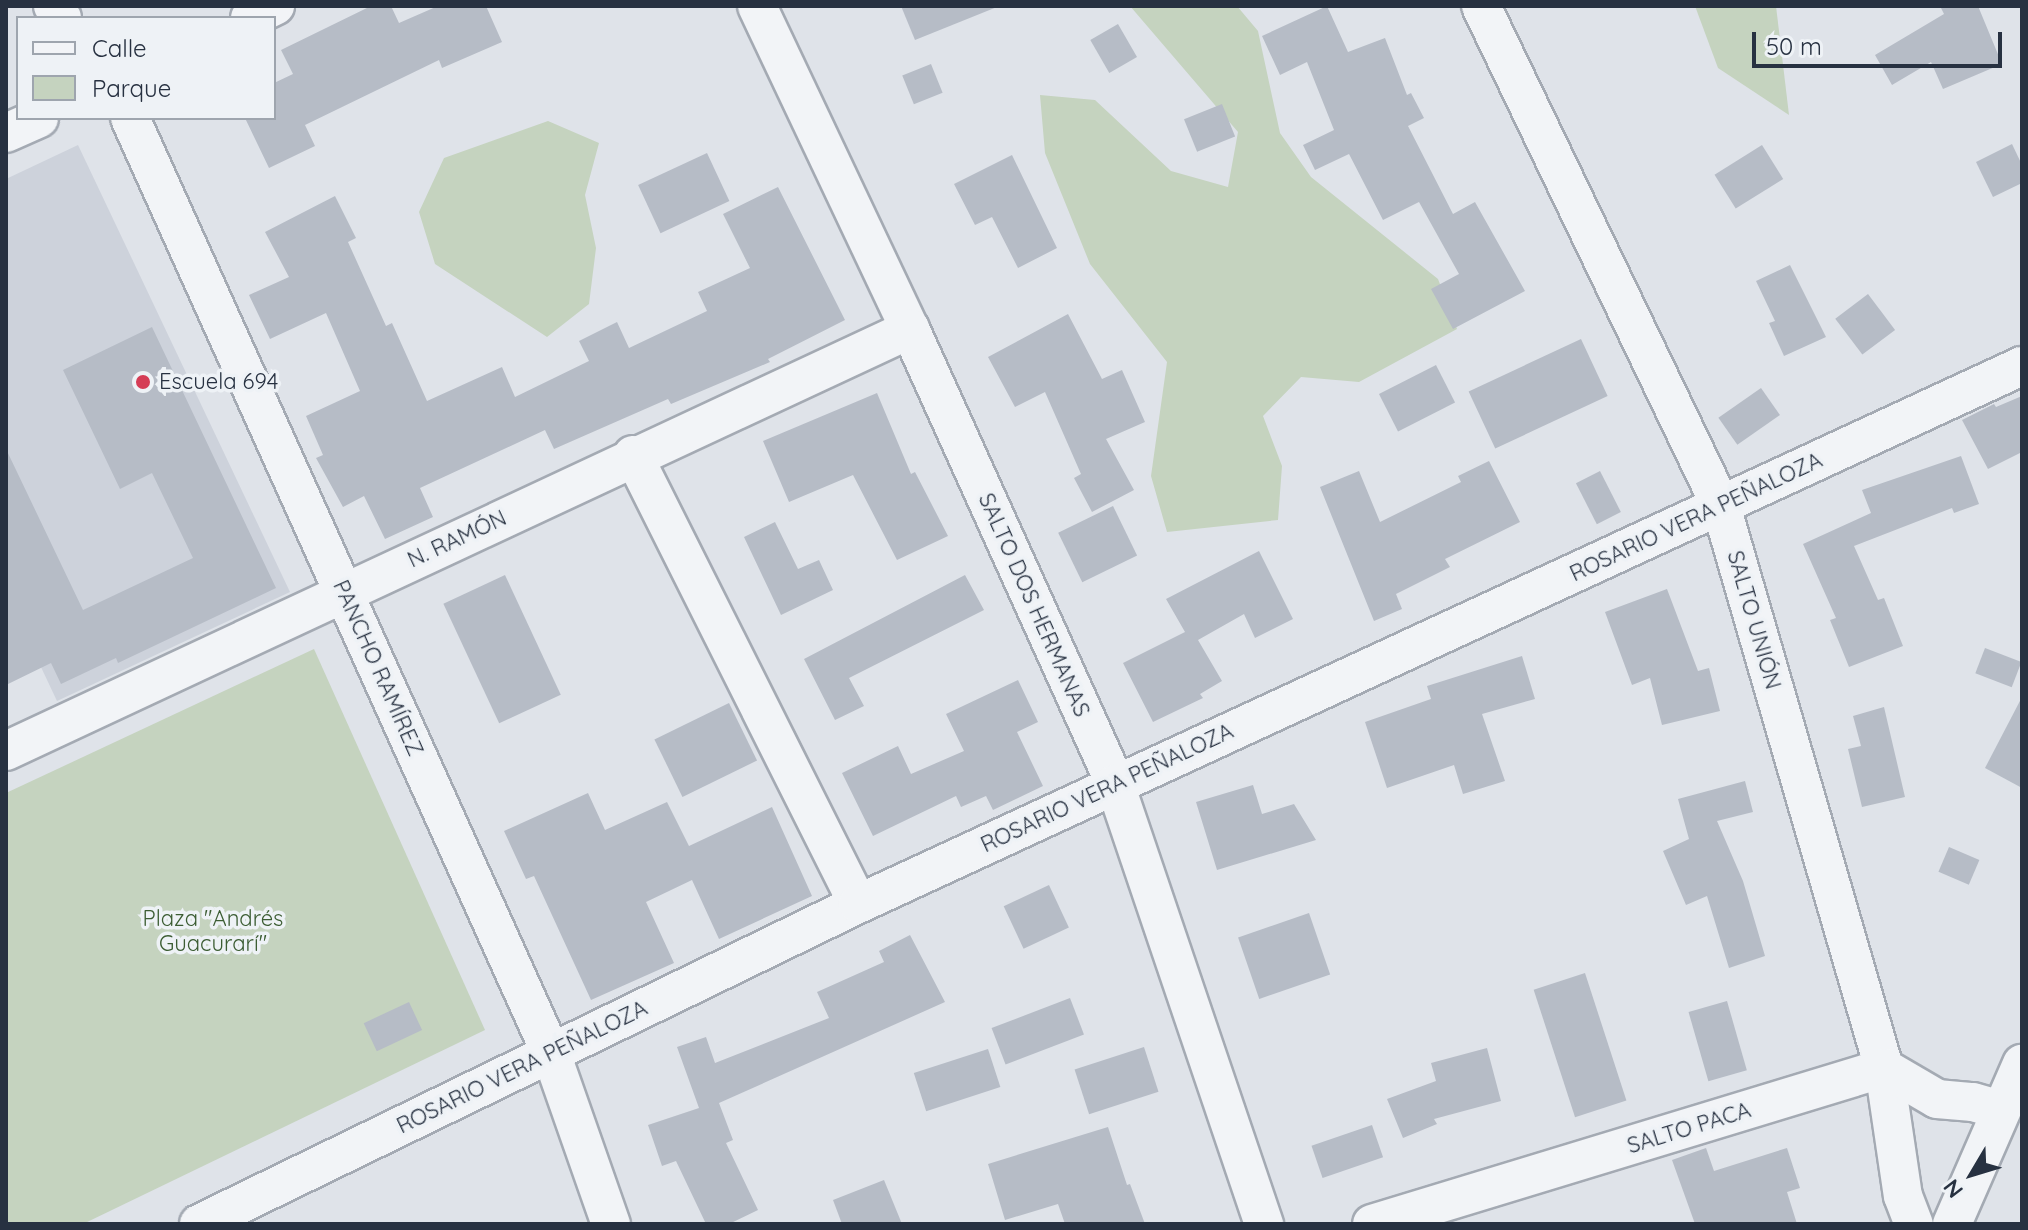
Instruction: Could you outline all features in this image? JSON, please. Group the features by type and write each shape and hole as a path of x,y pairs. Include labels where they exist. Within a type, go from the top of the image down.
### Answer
{"street":[{"path":"254,16 275,6"},
{"name":"SALTO DOS HERMANAS","path":"757,6 910,329 1115,784 1264,1224"},
{"name":"SALTO UNIÓN","path":"1481,6 1721,506 1884,1068 1903,1196 1914,1224"},
{"path":"6,133 35,120"},
{"name":"PANCHO RAMÍREZ","path":"131,120 551,1053 611,1224"},
{"name":"N. RAMÓN","path":"6,751 633,455 910,329"},
{"name":"ROSARIO VERA PEÑALOZA","path":"199,1224 858,904 2022,366"},
{"path":"633,455 858,904"},
{"path":"1952,1224 2022,1064"},
{"path":"1884,1068 1937,1099 1973,1102 2001,1110"},
{"name":"SALTO PACA","path":"1372,1224 1884,1068"}],"shaded area":[{"path":"78,145 290,592 57,701 6,593 6,179"}],"green space":[{"path":"1130,6 1237,6 1258,31 1280,133 1311,177 1438,279 1457,329 1359,382 1301,377 1263,416 1282,466 1278,520 1167,532 1151,476 1167,362 1090,264 1045,153 1040,95 1095,100 1171,171 1228,187 1238,132"},
{"path":"1695,6 1776,6 1789,115 1718,68"},
{"path":"548,121 599,143 585,195 596,248 589,304 547,337 435,264 419,212 444,158"},
{"name":"Plaza \"Andrés Guacurarí\"","path":"314,649 485,1030 83,1224 6,1224 6,793"}],"building":[{"path":"371,6 391,6 399,23 438,6 486,6 502,42 442,68 439,60 305,125 315,146 269,168 246,120 276,120 276,82 293,74 281,50"},
{"path":"901,6 997,6 997,7 915,40"},
{"path":"1327,6 1348,52 1385,38 1407,95 1411,93 1424,118 1408,126 1453,214 1475,202 1525,291 1453,329 1431,289 1459,274 1419,202 1383,220 1349,154 1315,170 1303,145 1334,130 1307,62 1280,75 1262,36"},
{"path":"1940,6 1978,6 2002,64 1943,89 1931,62 1892,85 1875,55 1944,14"},
{"path":"1118,24 1137,57 1109,73 1090,40"},
{"path":"931,64 943,93 914,104 902,76"},
{"path":"1222,104 1235,136 1197,152 1184,119"},
{"path":"2012,144 2022,165 2022,183 1993,197 1976,162"},
{"path":"1762,145 1783,179 1736,209 1715,175"},
{"path":"707,153 729,201 661,233 638,185"},
{"path":"1012,155 1057,248 1018,268 992,217 975,225 954,184"},
{"path":"778,187 845,320 768,359 770,362 671,404 668,399 554,449 545,430 420,488 433,517 385,539 364,496 343,507 316,458 323,455 306,416 360,391 326,313 270,339 249,295 289,277 265,232 335,196 356,238 348,242 386,326 392,323 427,401 502,367 515,397 589,361 579,341 617,322 629,348 707,311 698,292 750,268 723,214"},
{"path":"1790,265 1826,337 1784,356 1769,323 1775,321 1756,281"},
{"path":"1868,294 1895,330 1862,355 1835,319"},
{"path":"1068,314 1102,379 1122,370 1145,422 1106,439 1134,490 1092,512 1074,478 1081,474 1045,392 1015,407 988,357"},
{"path":"152,327 276,588 118,663 116,658 61,684 51,663 6,685 6,449 83,610 193,558 152,473 120,489 63,370"},
{"path":"1581,339 1608,396 1495,449 1469,391"},
{"path":"1436,365 1455,402 1398,431 1379,394"},
{"path":"1761,388 1780,415 1737,445 1718,418"},
{"path":"877,393 911,474 915,472 948,536 897,560 853,475 789,502 763,441"},
{"path":"2022,396 2022,452 1988,469 1962,420 1994,404 1996,407"},
{"path":"1961,456 1979,504 1954,513 1952,508 1854,546 1878,600 1884,598 1903,646 1849,667 1830,620 1836,618 1803,544 1871,513 1862,490"},
{"path":"1489,461 1520,522 1445,559 1450,567 1396,594 1402,609 1374,621 1320,487 1359,471 1380,522 1461,482 1458,476"},
{"path":"1600,471 1621,512 1597,524 1576,483"},
{"path":"1113,506 1137,555 1082,582 1058,533"},
{"path":"775,522 798,569 819,560 833,590 781,615 744,537"},
{"path":"1259,551 1293,619 1255,638 1244,614 1198,640 1222,681 1200,694 1203,698 1153,722 1123,663 1185,632 1166,599"},
{"path":"505,575 561,695 499,723 443,604"},
{"path":"965,575 984,610 849,678 864,706 835,720 804,659"},
{"path":"1667,589 1698,671 1709,668 1720,711 1662,725 1650,678 1632,685 1605,612"},
{"path":"1985,648 2021,662 2012,687 1975,673"},
{"path":"1522,656 1535,699 1482,714 1505,781 1463,794 1454,765 1387,788 1365,722 1431,699 1427,686"},
{"path":"1018,680 1038,722 1017,732 1043,786 993,810 986,796 961,807 956,796 873,836 842,773 898,746 911,774 964,751 946,714"},
{"path":"2022,697 2022,788 1985,768"},
{"path":"729,703 757,761 682,797 654,739"},
{"path":"1884,707 1905,797 1862,807 1848,749 1861,746 1853,716"},
{"path":"1745,781 1753,812 1717,821 1743,881 1765,956 1729,968 1707,896 1686,905 1663,851 1689,839 1678,799"},
{"path":"1253,785 1262,814 1294,804 1316,840 1217,870 1196,802"},
{"path":"588,793 605,830 667,802 689,846 772,807 812,896 719,939 692,880 646,902 674,963 591,1000 534,876 526,879 504,831"},
{"path":"1949,847 1979,860 1969,885 1938,872"},
{"path":"1049,885 1069,928 1024,949 1004,906"},
{"path":"1309,913 1330,974 1259,999 1238,937"},
{"path":"910,935 945,1002 719,1103 733,1140 726,1143 758,1210 729,1224 706,1224 676,1161 662,1166 648,1125 699,1108 677,1047 706,1037 715,1063 829,1018 817,992 884,962 879,951"},
{"path":"1585,973 1626,1100 1575,1117 1534,990"},
{"path":"1070,998 1084,1034 1006,1065 992,1028"},
{"path":"1727,1001 1747,1070 1708,1081 1689,1012"},
{"path":"409,1002 422,1030 377,1051 364,1023"},
{"path":"1144,1047 1159,1092 1089,1114 1075,1070"},
{"path":"1487,1048 1501,1101 1434,1119 1437,1124 1403,1138 1387,1099 1436,1081 1431,1063"},
{"path":"988,1049 1000,1087 926,1111 914,1073"},
{"path":"1372,1125 1383,1157 1323,1178 1311,1146"},
{"path":"1108,1127 1127,1185 1130,1184 1145,1224 1065,1224 1058,1204 1005,1220 988,1164"},
{"path":"1706,1148 1714,1171 1787,1148 1800,1188 1787,1192 1797,1224 1695,1224 1672,1160"},
{"path":"884,1180 902,1224 842,1224 833,1200"}],"place":[{"name":"Escuela 694","path":"143,382"}]}
